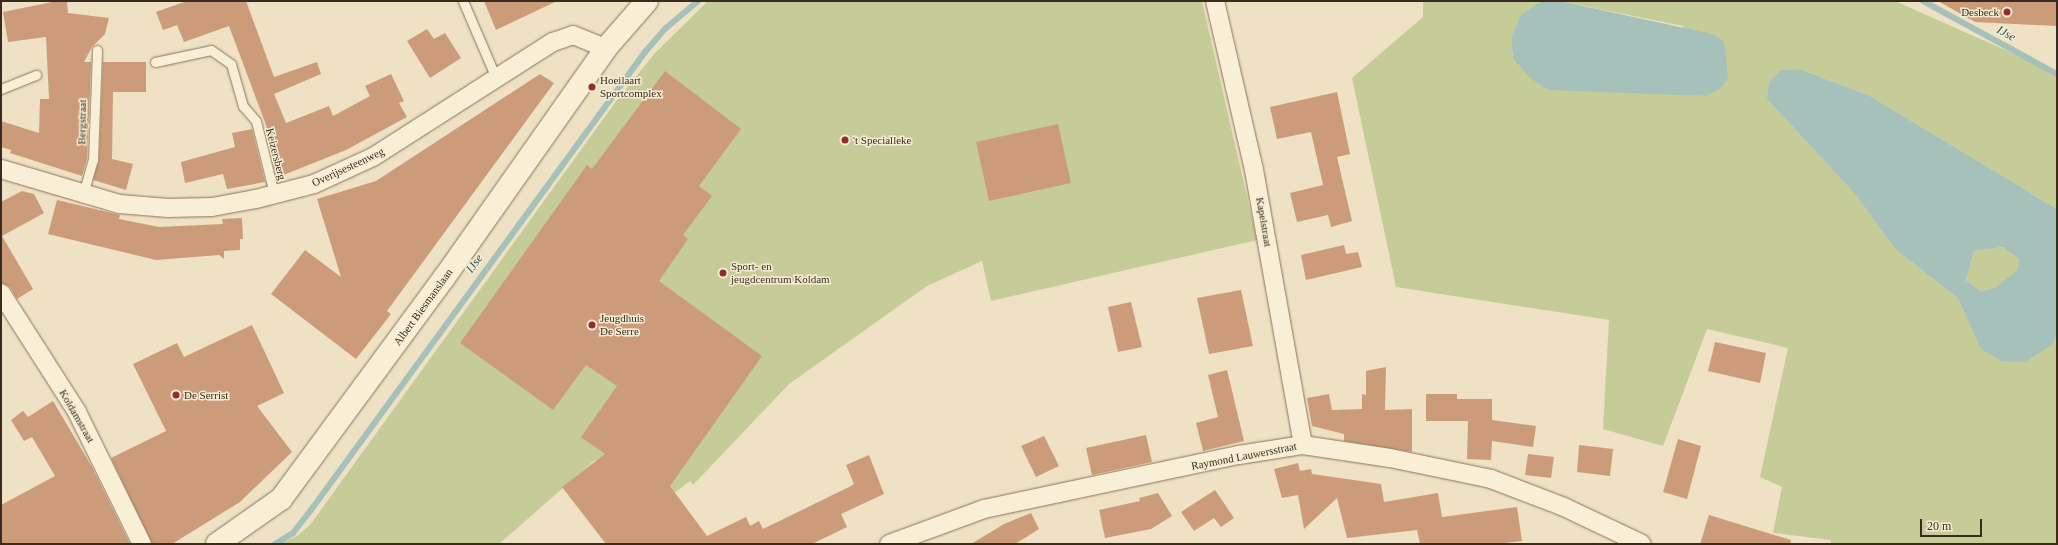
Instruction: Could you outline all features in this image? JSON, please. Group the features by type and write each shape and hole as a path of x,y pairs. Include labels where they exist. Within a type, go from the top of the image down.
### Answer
{"main road":[{"path":"606,48 647,1"},
{"name":"Albert Biesmanslaan","path":"217,544 281,498 444,278 606,48"}],"street":[{"name":"Kapelstraat","path":"1215,1 1254,170 1303,445"},
{"name":"Overijsesteenweg","path":"1,169 119,204 168,208 212,207 314,184 373,157 553,42 573,34 606,48"},
{"name":"Koldamstraat","path":"1,293 77,412 142,544"},
{"name":"Raymond Lauwersstraat","path":"889,544 984,509 1239,455 1303,445 1390,458 1491,479 1564,507 1642,544"}],"lane":[{"path":"463,1 496,78"},
{"name":"Bergstraat","path":"83,194 93,160 97,50"},
{"name":"Keizersberg","path":"155,62 211,50 231,64 243,106 256,121 274,194"},
{"path":"1,89 36,75"}],"green space":[{"name":"Sport- en jeugdcentrum Koldam","path":"708,1 1202,1 1257,240 991,301 982,261 927,286 789,384 693,485 690,481 643,516 595,460 499,544 280,544 297,536 310,525 614,104 655,53"},
{"path":"1423,1 1542,1 1521,14 1511,38 1513,58 1636,92 1704,96 1683,26 1560,1 1895,1 2057,73 2057,209 1870,96 1800,69 1781,70 1767,99 1855,194 1896,250 1958,298 1982,349 2053,344 2057,334 2057,544 1831,544 1831,540 1773,533 1782,487 1760,477 1788,348 1707,329 1663,446 1603,429 1609,320 1396,287 1352,78 1423,17"},
{"path":"2003,247 2020,260 2016,271 1996,287 1981,291 1966,280 1974,251"}],"water":[{"path":"1542,1 1560,1 1712,34 1724,41 1728,78 1721,88 1705,96 1548,90 1530,78 1513,58 1511,38 1521,14"},
{"path":"1800,69 1870,96 2057,209 2057,334 2053,344 2025,362 2002,361 1981,349 1958,298 1896,250 1855,194 1767,99 1769,82 1781,70","holes":["2003,247 2020,260 2016,271 1996,287 1981,291 1966,280 1974,251"]}],"building":[{"path":"57,1 67,1 68,13 109,18 105,34 92,47 84,62 91,62 87,159 82,176 10,153 11,150 1,147 1,121 39,133 40,99 49,99 46,37 8,42 3,12"},
{"path":"187,1 246,1 274,77 317,62 321,74 274,94 286,123 329,106 333,116 370,96 365,86 391,74 404,101 399,103 407,117 346,150 276,178 266,125 229,26 184,42 177,25 163,30 156,12"},
{"path":"484,1 557,1 496,30"},
{"name":"Desbeck","path":"1938,1 2057,1 2057,26 1975,22"},
{"path":"427,29 434,39 445,33 461,58 430,78 407,41"},
{"path":"103,62 146,62 146,92 113,92 112,159 133,164 126,190 93,180 99,160"},
{"path":"665,71 741,129 699,186 712,196 683,235 688,239 659,281 762,356 670,486 707,536 746,517 750,526 759,521 763,529 854,484 846,465 869,455 884,494 841,514 847,527 812,544 606,544 562,487 605,454 581,437 617,386 586,365 553,410 460,343 587,165 592,169"},
{"path":"540,74 554,83 387,311 391,314 356,359 271,294 305,250 341,277 317,199 376,181"},
{"path":"1337,92 1350,154 1337,157 1352,221 1331,227 1328,215 1297,222 1290,193 1323,185 1311,132 1277,139 1270,107"},
{"path":"1058,124 1071,183 989,201 976,142"},
{"path":"252,129 265,182 227,189 223,174 185,183 181,162 235,147 232,133"},
{"path":"22,191 34,194 44,213 2,236 33,289 17,299 10,287 1,283 1,202"},
{"path":"57,200 120,215 119,219 159,227 223,224 222,219 242,218 243,239 240,239 240,250 224,251 224,259 219,255 156,260 48,234"},
{"path":"1344,245 1346,254 1358,252 1362,267 1306,280 1301,255"},
{"path":"1241,290 1253,346 1209,354 1197,298"},
{"path":"1131,302 1142,347 1118,352 1108,307"},
{"path":"252,325 284,393 257,406 292,452 240,502 172,544 152,544 111,458 166,431 133,364 177,343 184,357"},
{"path":"1715,342 1766,353 1760,383 1708,371"},
{"path":"1386,367 1385,410 1412,409 1412,452 1344,441 1344,434 1312,426 1307,398 1329,394 1332,410 1362,409 1362,394 1366,395 1366,371"},
{"path":"1227,370 1244,441 1203,451 1196,423 1218,417 1208,375"},
{"path":"1426,394 1457,394 1457,399 1492,399 1492,420 1536,426 1533,447 1492,441 1491,460 1467,459 1468,421 1426,421"},
{"path":"53,401 92,467 130,544 1,544 1,505 55,476 32,437 24,441 11,420 23,411 28,417"},
{"path":"1146,435 1152,462 1092,475 1086,448"},
{"path":"1044,436 1059,466 1036,477 1021,446"},
{"path":"1678,439 1701,446 1687,499 1663,492"},
{"path":"1579,445 1613,449 1610,476 1577,472"},
{"path":"1528,454 1554,457 1551,478 1525,475"},
{"path":"1298,463 1300,471 1311,469 1312,474 1381,484 1384,502 1438,493 1442,517 1517,507 1522,541 1496,544 1420,544 1417,530 1347,538 1337,498 1304,529 1298,495 1282,498 1274,469"},
{"path":"1215,490 1234,518 1221,527 1214,518 1194,531 1181,512"},
{"path":"1158,493 1172,516 1151,529 1105,538 1099,510 1140,501 1139,498"},
{"path":"1031,513 1039,529 1015,544 971,544 1004,524"},
{"path":"1709,515 1791,540 1790,544 1700,544"}],"waterway":[{"name":"IJse","path":"275,544 293,533 311,510 645,52 666,28 698,1"},
{"name":"IJse","path":"1923,1 2057,74"}],"place":[{"name":"Desbeck","path":"2007,12"},
{"name":"Hoeilaart Sportcomplex","path":"592,87"},
{"name":"'t Specialleke","path":"845,140"},
{"name":"Sport- en jeugdcentrum Koldam","path":"723,273"},
{"name":"Jeugdhuis De Serre","path":"592,325"},
{"name":"De Serrist","path":"176,395"}]}
